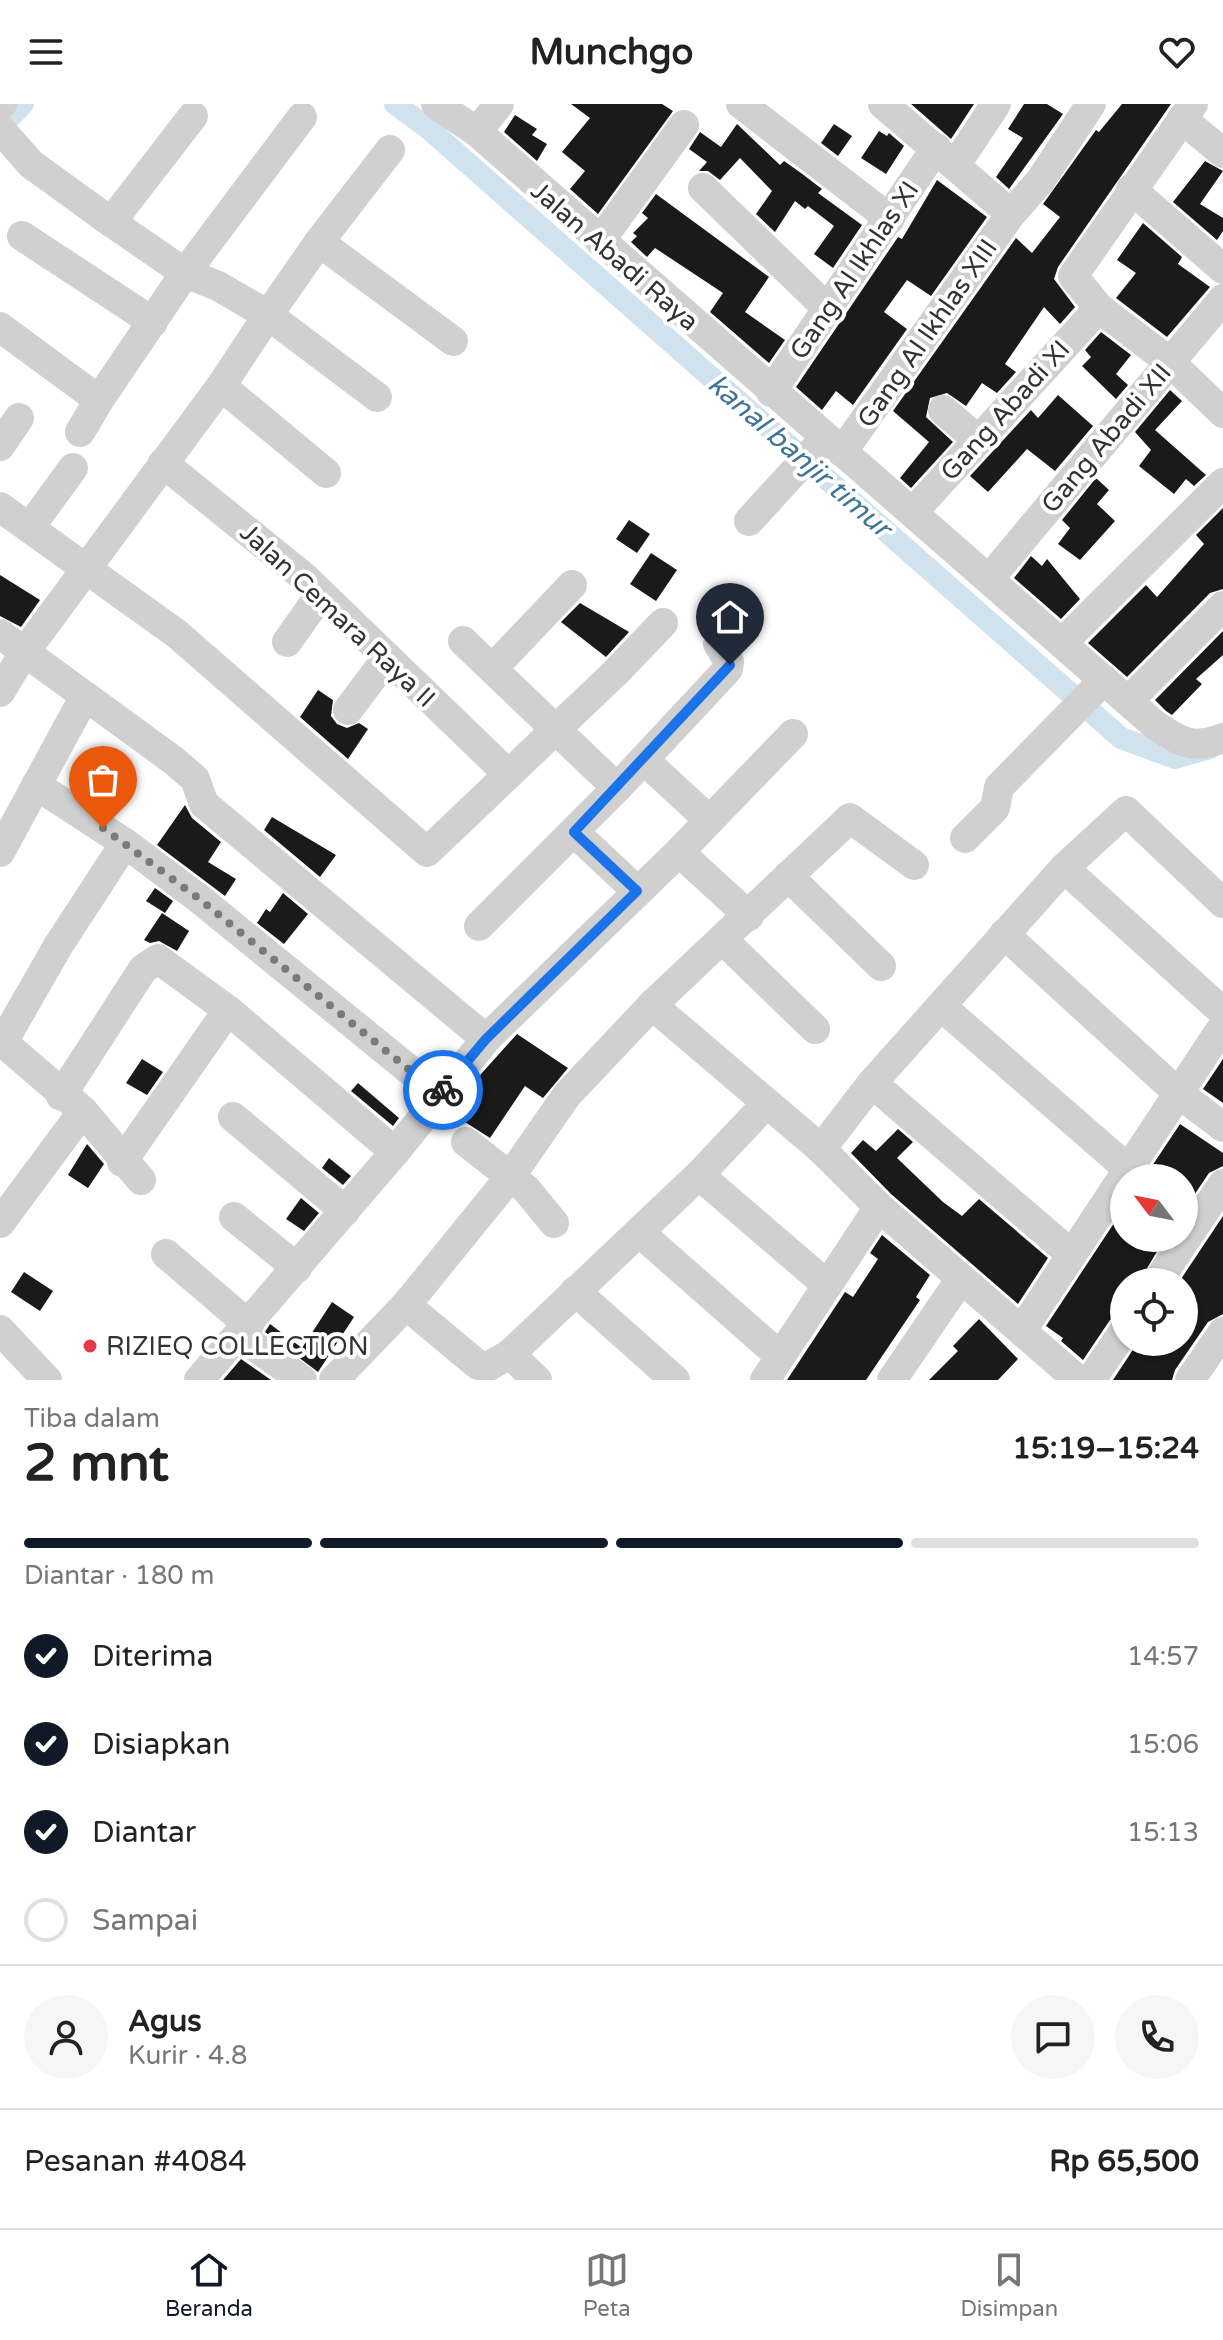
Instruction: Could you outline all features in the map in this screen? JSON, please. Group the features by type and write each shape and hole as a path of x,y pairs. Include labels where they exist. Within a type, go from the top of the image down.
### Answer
{"street":[{"name":"Jalan Abadi Raya","path":"436,104 477,132 771,392 819,454 913,512 1062,643 1098,685 1128,701 1183,744 1208,744 1223,738"},
{"path":"477,132 499,104"},
{"path":"741,104 890,219"},
{"name":"Gang Al Ikhlas XI","path":"771,392 890,219 996,104"},
{"name":"Gang Al Ikhlas XIII","path":"749,521 819,454 1040,181 1091,104"},
{"path":"886,105 1011,214"},
{"path":"1223,153 1188,111 1073,276 1099,308 1170,362 1223,413"},
{"path":"111,222 193,116"},
{"path":"80,432 185,273 302,117"},
{"path":"600,241 684,125"},
{"path":"9,140 31,164 111,222 185,273 218,286 268,315 377,397"},
{"path":"0,692 24,653 221,386 319,242 390,150"},
{"path":"703,188 827,308"},
{"path":"1131,189 1223,269"},
{"path":"22,236 153,322"},
{"path":"319,242 453,341"},
{"name":"Gang Abadi XII","path":"989,579 1223,299"},
{"name":"Gang Abadi XI","path":"913,512 1099,308"},
{"path":"0,327 99,400"},
{"path":"221,386 326,473"},
{"path":"943,410 978,440"},
{"path":"0,446 19,418"},
{"name":"Jalan Cemara Raya II","path":"163,463 274,550 508,774"},
{"path":"30,527 73,468"},
{"path":"1062,643 1223,483"},
{"path":"0,507 177,634 345,778 422,850 433,849 663,623"},
{"path":"493,668 572,585"},
{"path":"287,642 321,594"},
{"path":"1128,701 1223,606"},
{"path":"479,926 617,788 728,669 729,662 718,644 736,622"},
{"path":"0,634 173,760 195,779 204,804 486,1039"},
{"path":"463,641 617,788"},
{"path":"348,710 387,658"},
{"path":"965,838 995,808 999,787 1098,685"},
{"path":"0,852 85,696"},
{"path":"199,1380 395,1152 486,1039 679,852 793,734"},
{"path":"644,760 709,820"},
{"path":"36,785 125,843 439,1094"},
{"path":"821,1149 872,1083 1004,934 1064,868 1126,811 1223,903"},
{"path":"334,1380 406,1305 510,1177 567,1095 652,1005 850,818 914,865"},
{"path":"574,832 637,891"},
{"path":"125,843 1,1041 72,1104 132,1171 228,1010"},
{"path":"679,852 749,916"},
{"path":"1064,868 1223,1012"},
{"path":"788,876 881,966"},
{"path":"1004,934 1177,1092 1223,1127"},
{"path":"723,940 815,1029"},
{"path":"0,1223 72,1104 150,962 158,959 228,1010 395,1152"},
{"path":"652,1005 765,1105 821,1149 879,1207 960,1280 1078,1380"},
{"path":"942,1007 1122,1164"},
{"path":"1130,1164 1223,1026"},
{"path":"872,1083 1071,1254"},
{"path":"493,1367 699,1175 765,1105"},
{"path":"233,1117 345,1211"},
{"path":"466,1142 538,1201 554,1223"},
{"path":"699,1175 827,1285"},
{"path":"1166,1268 1223,1184"},
{"path":"1022,1330 1110,1194"},
{"path":"639,1232 773,1368 879,1207"},
{"path":"234,1217 297,1268"},
{"path":"166,1254 244,1331 302,1380"},
{"path":"892,1380 960,1280"},
{"path":"575,1291 675,1380"},
{"path":"406,1305 469,1359 537,1380"},
{"path":"0,1330 47,1380"},
{"path":"1190,1380 1223,1332"},
{"path":"1091,1380 1110,1352"}],"building":[{"path":"571,104 662,104 673,111 598,214 570,189 585,171 562,152 590,118"},
{"path":"911,104 974,104 951,139"},
{"path":"1024,104 1047,104 1063,114 1009,189 996,177 1023,138 1008,129"},
{"path":"1122,104 1171,104 1058,267 1054,279 1075,307 1060,324 1044,307 1005,364 1016,372 997,393 982,383 966,406 947,393 930,398 926,417 953,442 911,488 900,478 929,442 893,411 1016,238 1032,253 1060,217 1043,204 1096,130 1099,132"},
{"path":"515,115 537,129 532,135 547,144 537,161 504,132"},
{"path":"737,124 780,165 784,161 801,173 822,189 818,193 862,225 833,268 814,254 834,226 808,206 805,209 795,201 775,232 756,214 772,191 740,158 720,180 708,171 699,171 707,162 689,149 700,132 721,147"},
{"path":"834,124 852,136 838,156 821,143"},
{"path":"879,131 887,136 889,133 904,146 886,174 861,158"},
{"path":"1205,161 1223,171 1200,204 1223,218 1223,231 1217,240 1173,202"},
{"path":"937,180 987,217 931,296 907,280 884,312 907,329 853,405 836,391 822,410 796,387 898,237 902,239"},
{"path":"656,194 769,277 745,312 785,340 769,363 710,312 723,293 655,248 647,257 631,242 637,236 633,233 648,218 642,213"},
{"path":"1143,223 1182,257 1178,264 1210,287 1167,337 1116,298 1136,273 1117,260"},
{"path":"1101,332 1131,355 1116,374 1128,385 1116,399 1082,366 1091,357 1085,350"},
{"path":"1170,390 1182,401 1155,430 1206,475 1194,486 1186,479 1174,494 1139,466 1151,450 1135,432"},
{"path":"1058,395 1093,426 1055,471 1027,449 988,492 970,476 1031,410 1038,418"},
{"path":"1096,478 1109,490 1097,504 1115,521 1080,560 1058,544 1070,528 1062,520"},
{"path":"1223,508 1223,589 1210,593 1127,677 1088,643 1146,585 1157,597 1204,544 1196,535"},
{"path":"629,520 650,534 637,553 616,539"},
{"path":"651,553 677,570 656,601 630,584"},
{"path":"1031,556 1042,566 1047,559 1080,599 1061,619 1014,578"},
{"path":"0,575 40,600 21,627 0,616"},
{"path":"580,603 629,632 606,657 561,622"},
{"path":"1223,631 1223,655 1196,679 1202,684 1172,715 1155,700"},
{"path":"318,690 333,700 331,716 337,724 347,728 359,723 368,729 348,759 300,717"},
{"path":"185,805 192,818 221,842 208,862 236,879 225,896 157,845"},
{"path":"272,817 336,855 320,877 264,830"},
{"path":"155,888 173,901 165,913 146,901"},
{"path":"283,893 308,914 284,944 257,923 266,909 270,912"},
{"path":"162,913 189,931 177,951 159,941 150,943 144,940"},
{"path":"517,1034 568,1068 543,1098 525,1086 490,1138 454,1115 481,1074"},
{"path":"142,1059 163,1072 147,1095 126,1083"},
{"path":"1223,1059 1223,1103 1203,1089"},
{"path":"358,1083 399,1118 393,1126 351,1091"},
{"path":"1180,1124 1223,1153 1223,1166 1209,1173 1198,1189 1198,1164 1153,1164"},
{"path":"898,1129 913,1142 897,1158 943,1202 962,1216 979,1199 1048,1258 1018,1304 891,1194 851,1153 863,1140 876,1151"},
{"path":"87,1144 104,1164 88,1188 68,1175"},
{"path":"329,1158 351,1176 343,1185 322,1168"},
{"path":"301,1198 319,1213 304,1231 286,1219"},
{"path":"1223,1216 1223,1314 1208,1322 1198,1337 1198,1268 1188,1268"},
{"path":"1110,1229 1110,1252 1157,1252 1147,1268 1110,1268 1110,1320 1083,1360 1061,1341 1063,1338 1046,1326"},
{"path":"882,1235 930,1275 916,1297 920,1300 866,1380 787,1380 845,1292 853,1297 878,1259 870,1253"},
{"path":"24,1272 53,1291 40,1311 11,1292"},
{"path":"332,1302 354,1317 318,1372 265,1332 270,1324 302,1348"},
{"path":"979,1319 1018,1359 998,1380 929,1380 958,1351 953,1346"},
{"path":"1129,1356 1185,1356 1172,1380 1113,1380"},
{"path":"241,1359 271,1380 223,1380"}],"waterway":[{"name":"kanal banjir timur","path":"0,127 23,104"},
{"name":"kanal banjir timur","path":"395,104 429,129 1121,738 1175,758 1210,748"}],"way so far":[{"path":"103,828 197,897 439,1094 443,1090"}],"place":[{"name":"RIZIEQ COLLECTION","path":"90,1346"}],"route":[{"path":"443,1090 486,1039 637,891 574,832 701,700 730,665"}]}
